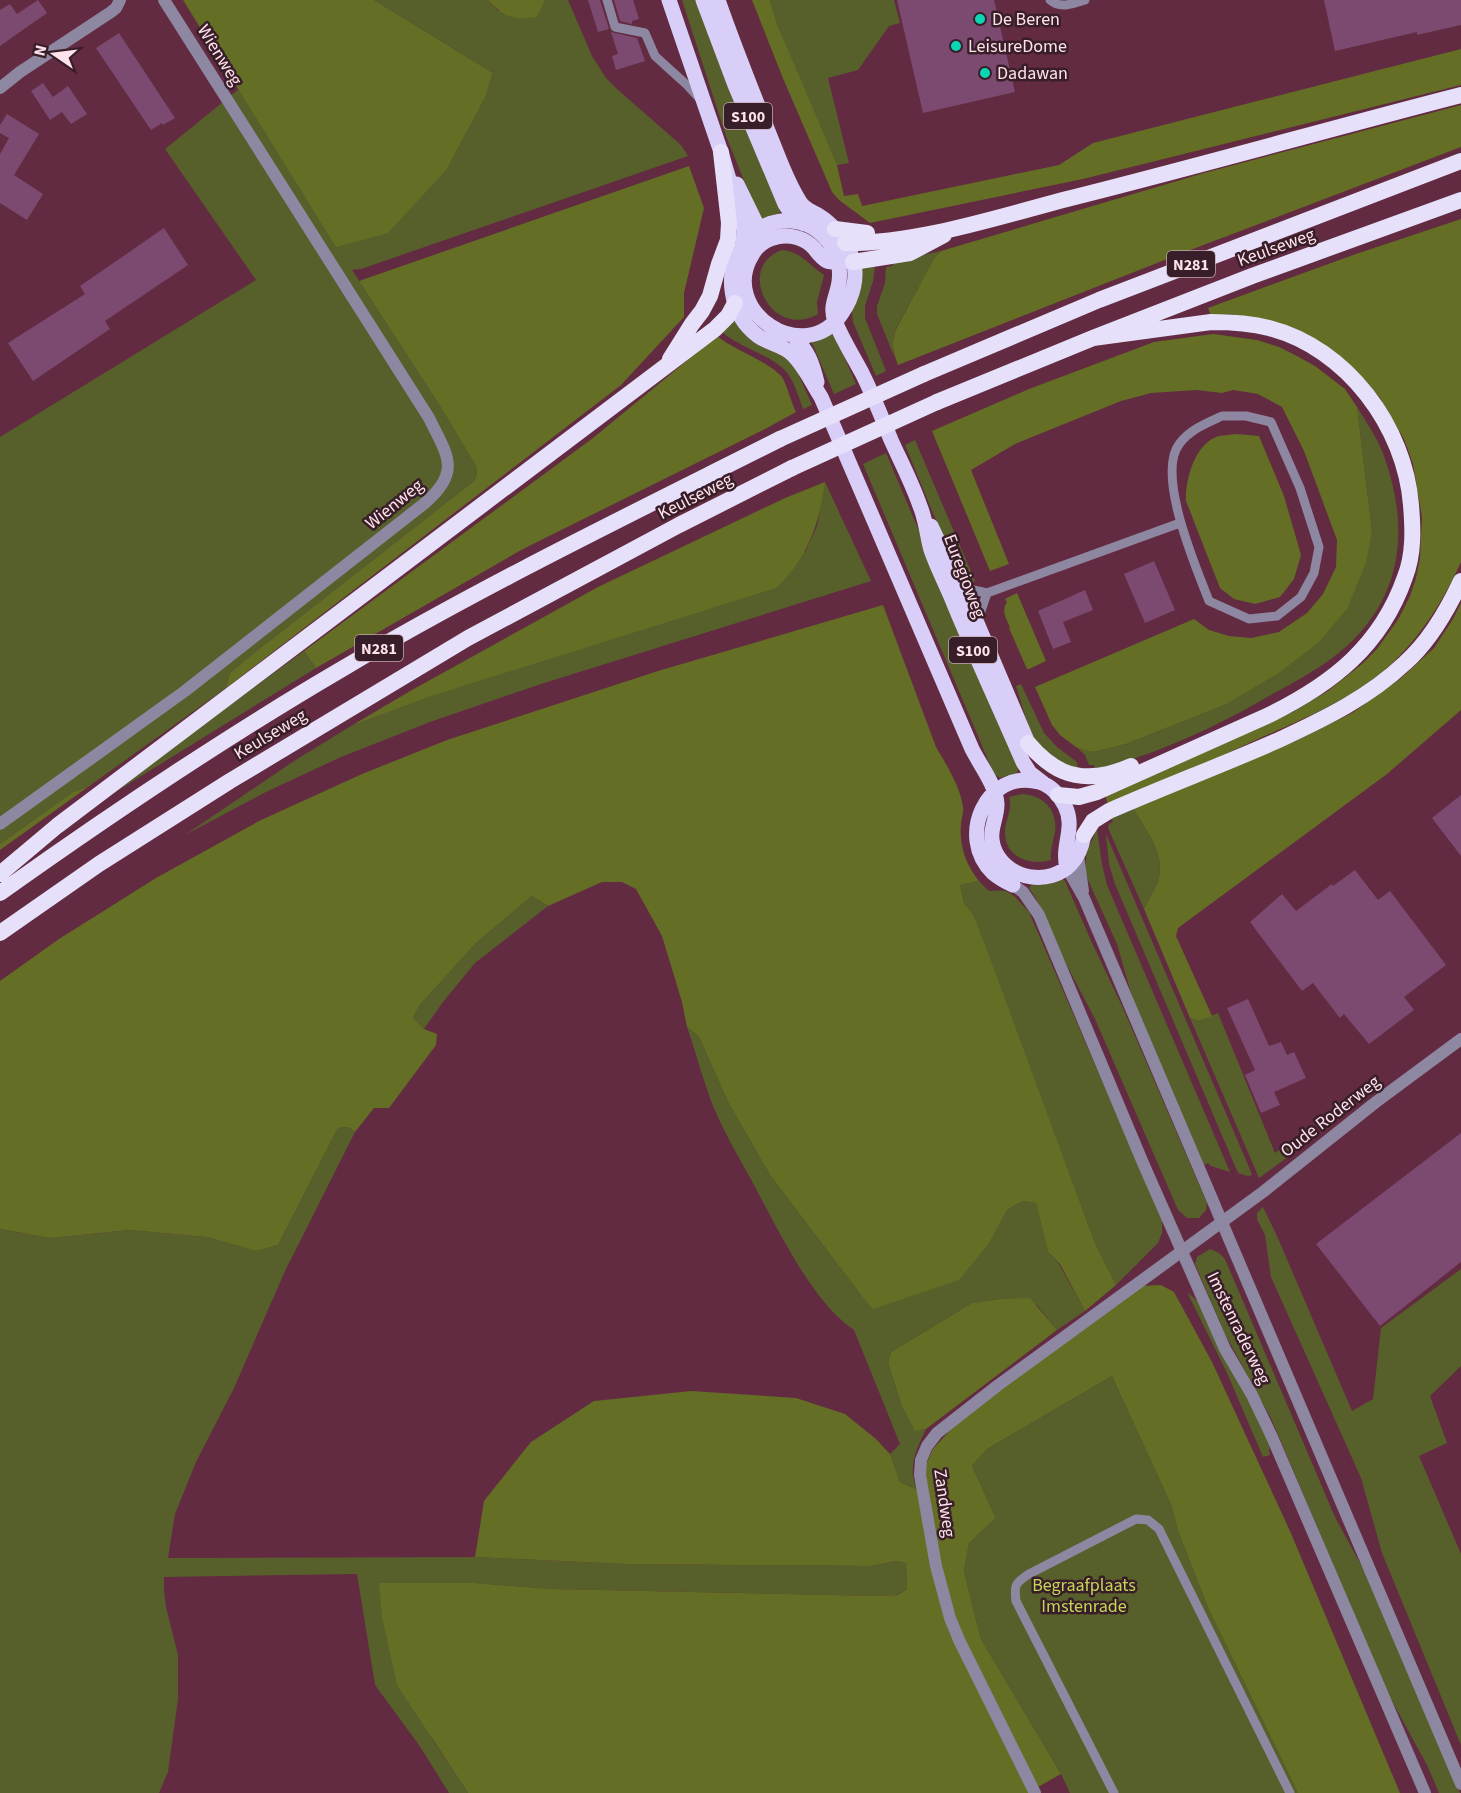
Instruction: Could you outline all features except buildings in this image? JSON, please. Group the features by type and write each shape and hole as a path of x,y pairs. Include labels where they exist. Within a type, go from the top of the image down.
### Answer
{"highway":[{"path":"846,262 910,253 960,227 1191,168 1461,95"},
{"path":"664,367 710,296 728,240 729,223 721,152"},
{"name":"Keulseweg","path":"0,893 80,836 213,748 342,669 532,565 780,440 924,374 1099,300 1461,161"},
{"name":"Keulseweg","path":"0,933 99,864 159,826 468,638 679,525 792,468 937,402 1093,338 1252,276 1461,200"},
{"path":"836,238 905,228 960,227"},
{"path":"0,874 57,826 715,329 728,316 735,303"},
{"name":"N281","path":"1058,795 1070,797 1088,795 1153,767 1293,703 1338,674 1357,656 1386,618 1406,574 1413,540 1411,494 1401,456 1389,427 1356,381 1308,344 1271,328 1230,322 1211,322 1093,338"},
{"path":"1084,835 1093,821 1109,811 1329,717 1373,690 1406,663 1430,635 1450,605 1461,581"},
{"name":"N281","path":"1028,743 1042,759 1067,773 1097,776 1131,766 1153,767"}],"main road":[{"name":"S100","path":"669,0 721,152 744,230 743,245"},
{"name":"S100","path":"703,0 735,85 785,204 791,213 804,224"},
{"name":"S100","path":"718,0 788,180 800,203 817,215 836,238 854,287 846,307 835,322 811,334 793,335"},
{"name":"S100","path":"721,152 759,229 760,244"},
{"name":"S100","path":"836,238 793,221 781,221 759,229 743,245 734,263 731,284 735,303 744,322 758,336 793,354 821,397 972,749 994,792 997,805 992,834 993,844 1002,862 1019,874 1039,878 1058,874 1078,855 1084,835"},
{"path":"793,335 776,331 767,325 753,310 749,301 745,281 746,270 749,260 760,244 777,236 795,237 808,242 826,261 846,262"},
{"name":"S100","path":"835,322 832,305 846,262"},
{"name":"Euregioweg","path":"846,307 846,319 863,375"},
{"name":"Euregioweg","path":"835,322 863,375 921,508 931,551 1023,762 1030,773 1043,783"},
{"name":"S100","path":"793,335 812,362 821,397"},
{"name":"S100","path":"921,508 942,546 1028,743"},
{"name":"S100","path":"972,749 984,806"},
{"path":"994,792 1002,786 1022,780 1043,783"},
{"name":"S100","path":"1043,783 1058,795 1066,807 1070,820 1065,847 1066,868"},
{"name":"S100","path":"994,792 979,817 976,829 977,841 980,853 993,873 1013,885"}],"street":[{"path":"0,88 20,72 111,12 120,0"},
{"name":"Wienweg","path":"0,824 185,691 439,492 446,477 448,466 446,453 429,418 164,0"},
{"name":"Imstenraderweg","path":"1078,855 1084,898"},
{"name":"Imstenraderweg","path":"1066,868 1084,898 1461,1784"},
{"name":"Imstenraderweg","path":"1013,885 1023,892 1039,915 1181,1251 1225,1349 1272,1437 1425,1793"},
{"name":"Oude Roderweg","path":"1181,1251 1263,1192 1376,1102 1461,1039"},
{"name":"Zandweg","path":"1035,1793 950,1618 936,1566 920,1475 921,1460 927,1446 937,1433 996,1386 1181,1251"}],"lane":[{"path":"607,0 615,27 645,33 655,56 704,104"},
{"path":"1050,0 1062,6 1085,0"},
{"path":"1222,416 1246,416 1271,422 1300,488 1319,547 1314,573 1301,597 1277,616 1249,619 1209,601 1180,523 1171,466 1178,444 1197,428 1222,416"},
{"path":"960,587 987,593 1180,523"},
{"path":"977,623 987,593"},
{"path":"1114,1793 1016,1601 1014,1589 1017,1581 1029,1574 1136,1519 1148,1520 1159,1529 1290,1793"}],"green space":[{"path":"183,0 374,0 493,73 485,98 447,169 388,233 336,247"},
{"path":"374,0 488,0 498,11 544,2 544,0 568,0 592,56 606,78 681,145 688,156 361,269 352,270 476,466 477,475 474,481 245,660 230,673 226,688 88,787 73,792 0,844 0,437 256,280 165,149 239,89 336,246 447,169 485,98 493,73"},
{"path":"488,0 544,0 544,2 537,17 516,18 499,11"},
{"path":"682,0 698,0 782,210 778,214 761,219 758,215 726,136"},
{"path":"752,0 770,0 777,24 837,165 844,196 858,194 862,206 1059,165 1093,143 1461,49 1461,85 1083,179 870,223 832,192"},
{"path":"770,0 894,0 900,23 889,26 858,70 828,78 849,163 837,165 829,151 777,24"},
{"path":"1461,105 1461,147 898,365 893,346 895,332 935,257 941,251 1204,173"},
{"path":"689,166 704,208 684,293 684,317 621,385 226,688 230,673 245,660 474,481 477,475 476,466 440,406 359,281"},
{"path":"1461,219 1461,562 1439,604 1421,631 1400,655 1359,689 1292,724 1108,805 1105,794 1293,712 1328,691 1377,649 1399,618 1416,578 1420,558 1422,517 1413,464 1404,439 1380,398 1347,363 1252,317 1228,314 1211,316 1208,308 1353,255"},
{"path":"782,250 794,253 824,275 817,302 818,314 801,320 786,318 774,310 765,299 760,285 761,271 768,259"},
{"path":"941,251 935,257 896,328 893,340 894,356 877,314 877,306 885,283 886,267 893,266 892,262"},
{"path":"862,267 875,267 865,306 865,318 886,371 876,376 853,322 852,312"},
{"path":"733,320 782,354 795,366 812,405 803,409 793,382 782,367 721,331"},
{"path":"829,332 834,333 856,384 834,394 812,343 813,340"},
{"path":"1213,334 1257,340 1279,347 1315,366 1345,389 1357,407 1372,531 1366,563 1347,609 1318,643 1276,675 1227,704 1126,744 1091,752 1076,747 1060,735 1052,725 1035,687 1194,619 1209,630 1229,636 1251,638 1279,632 1307,613 1323,594 1336,567 1337,540 1304,451 1282,407 1258,394 1233,390 1222,393 1197,390 1151,393 1121,401 1015,444 971,470 1009,564 990,571 932,431 1029,389 1154,342"},
{"path":"717,336 761,361 782,377 796,412 523,549 316,668 304,651 593,438"},
{"path":"1357,407 1385,459 1393,485 1397,510 1396,559 1390,583 1380,605 1366,626 1347,646 1327,661 1243,711 1160,749 1095,770 1094,765 1089,765 1085,755 1076,747 1091,752 1126,744 1227,704 1276,675 1372,531"},
{"path":"1236,434 1259,436 1284,496 1301,555 1294,579 1280,597 1255,604 1234,599 1220,588 1186,501 1189,474 1202,448 1216,437"},
{"path":"915,440 975,581 973,583 964,577 951,557 905,445"},
{"path":"886,453 1019,767 1017,773 1000,778 994,774 863,464"},
{"path":"825,482 871,581 541,684 430,722 341,757 266,792 185,835 294,761 351,726 805,552 817,526"},
{"path":"825,482 820,512 804,553 776,588 431,696 351,726 598,587 785,498"},
{"path":"1017,593 1046,661 1029,669 1009,628 1004,611 1007,602 1005,599"},
{"path":"1461,603 1461,710 1387,774 1178,928 1176,936 1212,1016 1199,1021 1190,1018 1144,909 1157,884 1160,864 1154,844 1133,808 1296,741 1352,713 1400,679 1434,648"},
{"path":"883,605 936,747 962,800 962,848 970,868 979,881 960,885 964,903 973,914 1095,1243 1116,1285 1085,1311 1060,1264 1048,1252 1036,1203 1023,1201 1007,1210 990,1242 959,1280 873,1309 770,1175 728,1102 699,1037 687,1027 682,1002 662,936 636,889 622,882 602,882 548,906 532,896 476,943 419,1006 413,1018 424,1029 437,1034 436,1045 389,1108 374,1108 355,1132 348,1127 338,1128 278,1245 256,1251 207,1237 130,1230 50,1238 0,1229 0,981 59,939 156,878 259,821 362,774 447,740 658,671"},
{"path":"304,651 316,668 91,807"},
{"path":"1021,684 1044,733 1057,747 1077,762 1078,769 1071,768 1040,749 1030,732 1016,686"},
{"path":"88,787 0,850 0,844 73,792"},
{"path":"1022,794 1036,797 1048,805 1054,817 1055,832 1051,860 1028,861 1015,854 1006,842 1005,829 1010,808 1009,797"},
{"path":"1133,808 1154,844 1160,864 1157,884 1144,909 1108,828 1113,822 1111,818"},
{"path":"1097,829 1107,885 1230,1172 1208,1163 1204,1165 1133,1000 1117,944 1086,872 1086,853"},
{"path":"1106,834 1252,1175 1238,1173 1115,884 1109,864"},
{"path":"1061,878 1065,881 1123,1008 1207,1203 1206,1210 1199,1218 1187,1218 1178,1210 1095,1019 1029,888 1032,884"},
{"path":"979,881 989,891 1003,891 1012,894 1029,912 1162,1219 1162,1233 1158,1243 1116,1285 1095,1243 973,914 964,903 960,885"},
{"path":"532,896 548,906 475,963 424,1029 413,1018 419,1006 476,943"},
{"path":"1218,1013 1275,1153 1303,1132 1308,1131 1307,1143 1259,1178 1190,1018 1199,1021"},
{"path":"687,1027 699,1037 728,1102 770,1175 861,1295 990,1242 1007,1210 1023,1201 1036,1203 1048,1252 1059,1264 1085,1311 1057,1330 1037,1305 999,1299 972,1303 891,1352 888,1363 901,1404 915,1430 926,1429 916,1451 913,1466 918,1490 900,1482 890,1454 900,1444 854,1330 824,1302 784,1242 717,1116"},
{"path":"348,1127 355,1132 285,1271 234,1388 196,1462 175,1514 168,1558 475,1557 625,1564 870,1566 897,1561 906,1563 907,1589 896,1595 877,1596 552,1589 474,1583 379,1583 432,1739 468,1793 449,1793 419,1745 375,1685 357,1574 164,1577 166,1607 178,1655 178,1699 168,1772 159,1793 0,1793 0,1229 50,1238 130,1230 207,1237 256,1251 278,1245 338,1128"},
{"path":"1263,1207 1352,1411 1373,1399 1381,1328 1461,1269 1461,1366 1430,1396 1447,1443 1419,1456 1461,1554 1461,1745 1382,1553 1361,1478 1271,1277 1265,1235 1257,1219 1257,1213"},
{"path":"1210,1249 1225,1259 1335,1517 1374,1589 1460,1793 1439,1793 1427,1765 1386,1690 1271,1418 1225,1334 1195,1264 1197,1257"},
{"path":"1161,1285 1174,1292 1212,1362 1290,1531 1400,1793 1298,1793 1209,1610 1178,1531 1172,1507 1112,1376 987,1449 972,1466 996,1518 969,1543 964,1571 981,1639 1061,1774 1038,1787 959,1628 940,1565 922,1491 926,1464 933,1449 965,1417 1140,1286"},
{"path":"1187,1292 1201,1304 1270,1443 1270,1455 1263,1457 1227,1373"},
{"path":"1030,1298 1057,1330 926,1429 915,1431 901,1404 888,1363 891,1352 972,1303"},
{"name":"Begraafplaats Imstenrade","path":"1112,1376 1172,1507 1178,1531 1209,1610 1298,1793 1070,1793 981,1639 964,1571 969,1543 996,1518 972,1466 987,1449"},
{"path":"691,1391 796,1398 845,1414 876,1439 890,1454 900,1482 918,1490 932,1565 1032,1793 468,1793 397,1685 382,1617 379,1583 474,1583 552,1589 877,1596 897,1595 907,1589 906,1563 897,1561 870,1566 625,1564 475,1557 484,1501 531,1442 594,1401"}],"place":[{"name":"De Beren","path":"980,19"},
{"name":"LeisureDome","path":"956,46"},
{"name":"Dadawan","path":"985,73"}]}
